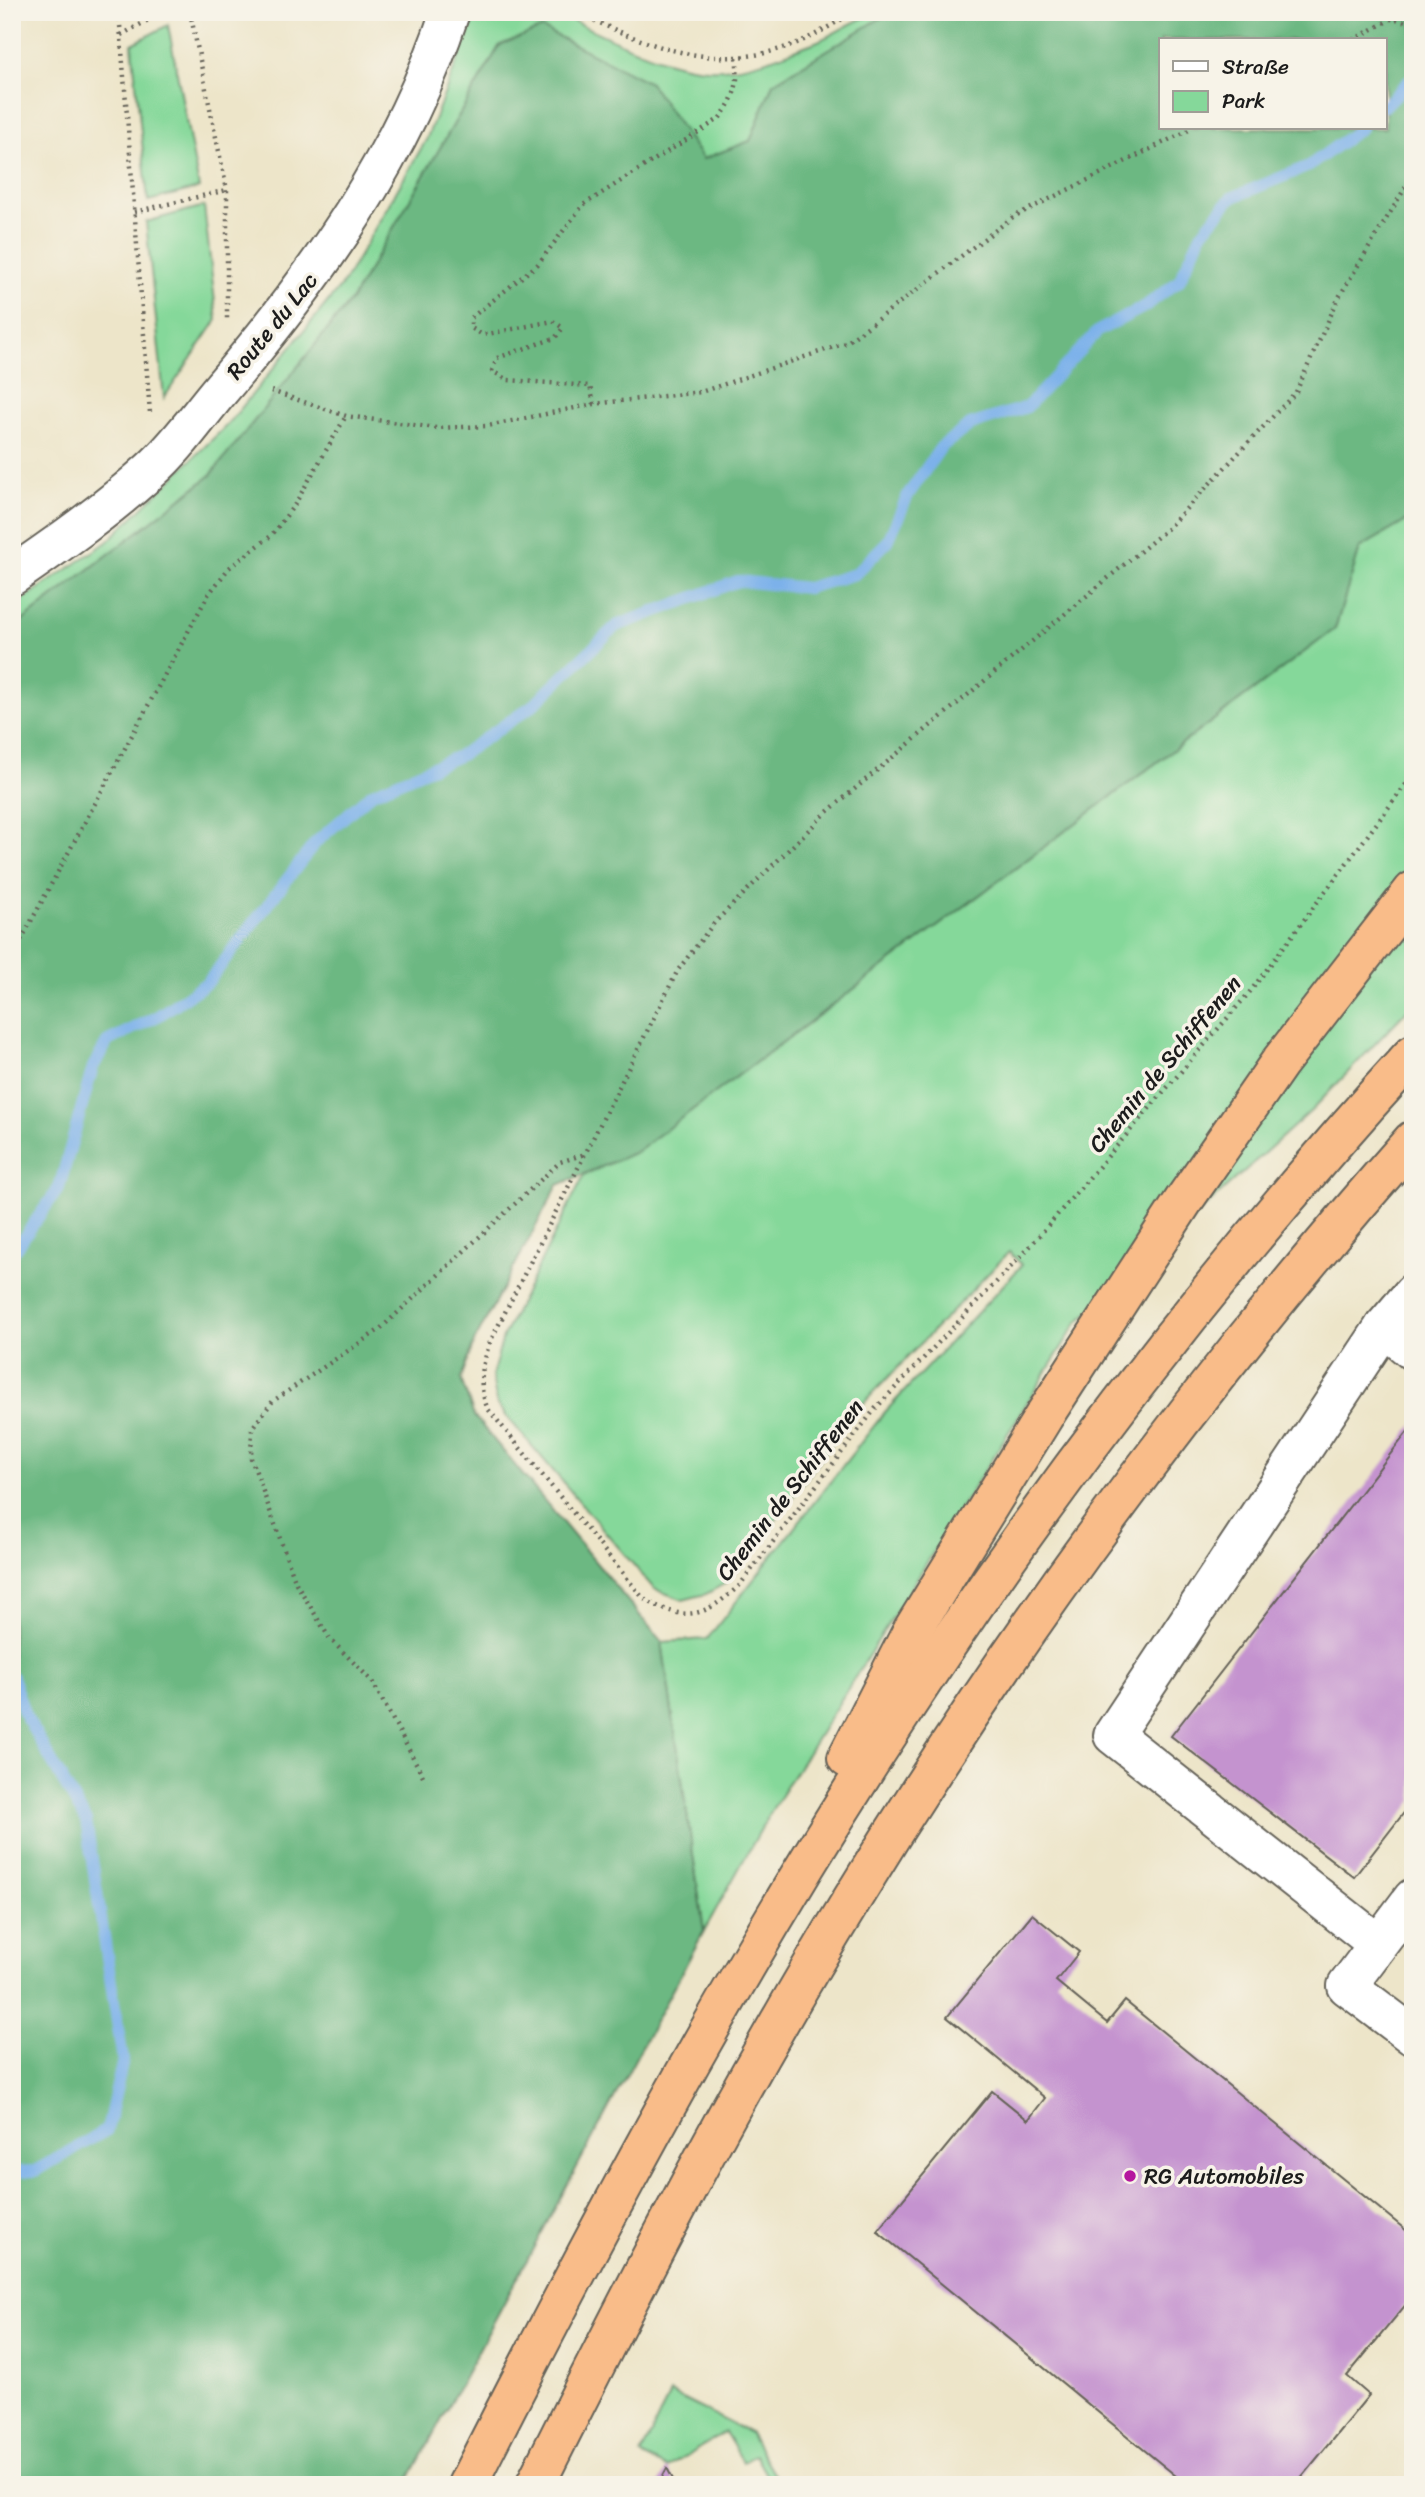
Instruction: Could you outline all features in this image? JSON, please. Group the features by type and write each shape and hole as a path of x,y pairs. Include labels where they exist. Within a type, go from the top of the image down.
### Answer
{"highway":[{"path":"467,2485 607,2216 699,2050 927,1607 1044,1416 1192,1188 1335,987 1413,891"},
{"path":"699,2050 876,1754 994,1579 1112,1417 1202,1301 1320,1158 1413,1054"},
{"path":"535,2485 655,2249 761,2056 850,1902 982,1696 1102,1524 1230,1357 1413,1140"}],"street":[{"name":"Route du Lac","path":"12,576 75,532 153,468 230,378 332,250 397,139 437,52 450,12"},
{"path":"1378,1944 1113,1735 1384,1327 1413,1293"},
{"path":"1384,1327 1413,1351"},
{"path":"1413,1898 1347,1986 1413,2036"}],"path":[{"path":"119,12 152,422"},
{"path":"121,35 163,12"},
{"path":"190,12 227,190 227,329"},
{"path":"575,12 642,42 687,55 715,59 797,43 854,12"},
{"path":"1357,38 1392,18 1412,23"},
{"path":"594,404 590,386 508,380 492,371 497,358 555,338 563,328 553,321 483,335 471,328 471,318 538,264 583,205 719,119 735,99 739,76 736,57"},
{"path":"230,378 346,416 436,428 488,426 594,404 701,392 846,342 1013,217 1189,130"},
{"name":"Chemin de Schiffenen","path":"1413,174 1339,297 1296,392 1167,529 827,812 714,923 678,970 490,1342 482,1366 480,1391 488,1409 644,1599 668,1613 691,1615 716,1607 739,1586 875,1409 1026,1251 1249,993 1413,775"},
{"path":"134,212 227,190"},
{"path":"21,940 208,595 229,568 271,536 295,504 346,416"},
{"path":"423,1776 372,1682 330,1639 296,1583 250,1458 252,1428 273,1401 379,1330 560,1162 585,1154"}],"green space":[{"path":"477,12 523,12 538,19 542,12 554,12 657,58 700,68 720,69 767,60 823,39 870,15 891,12 773,83 750,141 703,159 650,83 500,45 352,299 210,476 12,629 12,607 107,542 229,423 344,282 426,140"},
{"path":"891,12 1413,12 1413,517 1360,548 1335,629 636,1152 558,1185 474,1342 461,1379 474,1416 662,1642 704,1931 406,2485 12,2485 12,629 210,476 352,299 500,45 542,28 650,83 703,159 750,141 773,83"},
{"path":"168,25 199,188 148,201 132,44"},
{"path":"204,206 217,320 164,398 146,222"},
{"path":"1413,517 1413,1004 1313,1109 1077,1323 770,1813 704,1931 662,1642 707,1639 885,1412 1022,1265 1009,1252 854,1413 751,1554 724,1584 706,1594 683,1600 654,1589 497,1405 492,1376 503,1337 584,1175 636,1152 1335,629 1360,548"},
{"path":"670,2393 750,2433 780,2485 772,2485 755,2455 743,2462 725,2432 667,2468 641,2455"}],"building":[{"path":"1413,1425 1413,1801 1354,1877 1171,1736"},
{"name":"RG Automobiles","path":"1032,1914 1079,1952 1056,1981 1107,2023 1125,2001 1413,2236 1413,2296 1347,2376 1369,2395 1295,2485 1187,2485 877,2231 992,2091 1028,2120 1045,2098 947,2017"},
{"path":"667,2468 676,2485 658,2485"}],"waterway":[{"path":"1386,105 1413,77"},
{"path":"12,1254 59,1188 93,1067 108,1041 158,1016 208,982 316,842 372,793 461,755 532,706 616,626 738,581 807,588 855,574 888,541 908,495 941,447 970,425 1027,407 1098,331 1144,307 1179,281 1202,233 1231,198 1309,166 1358,130"},
{"path":"12,1677 25,1715 86,1821 123,2060 107,2130 35,2171 12,2172"}],"place":[{"name":"RG Automobiles","path":"1130,2176"}]}
